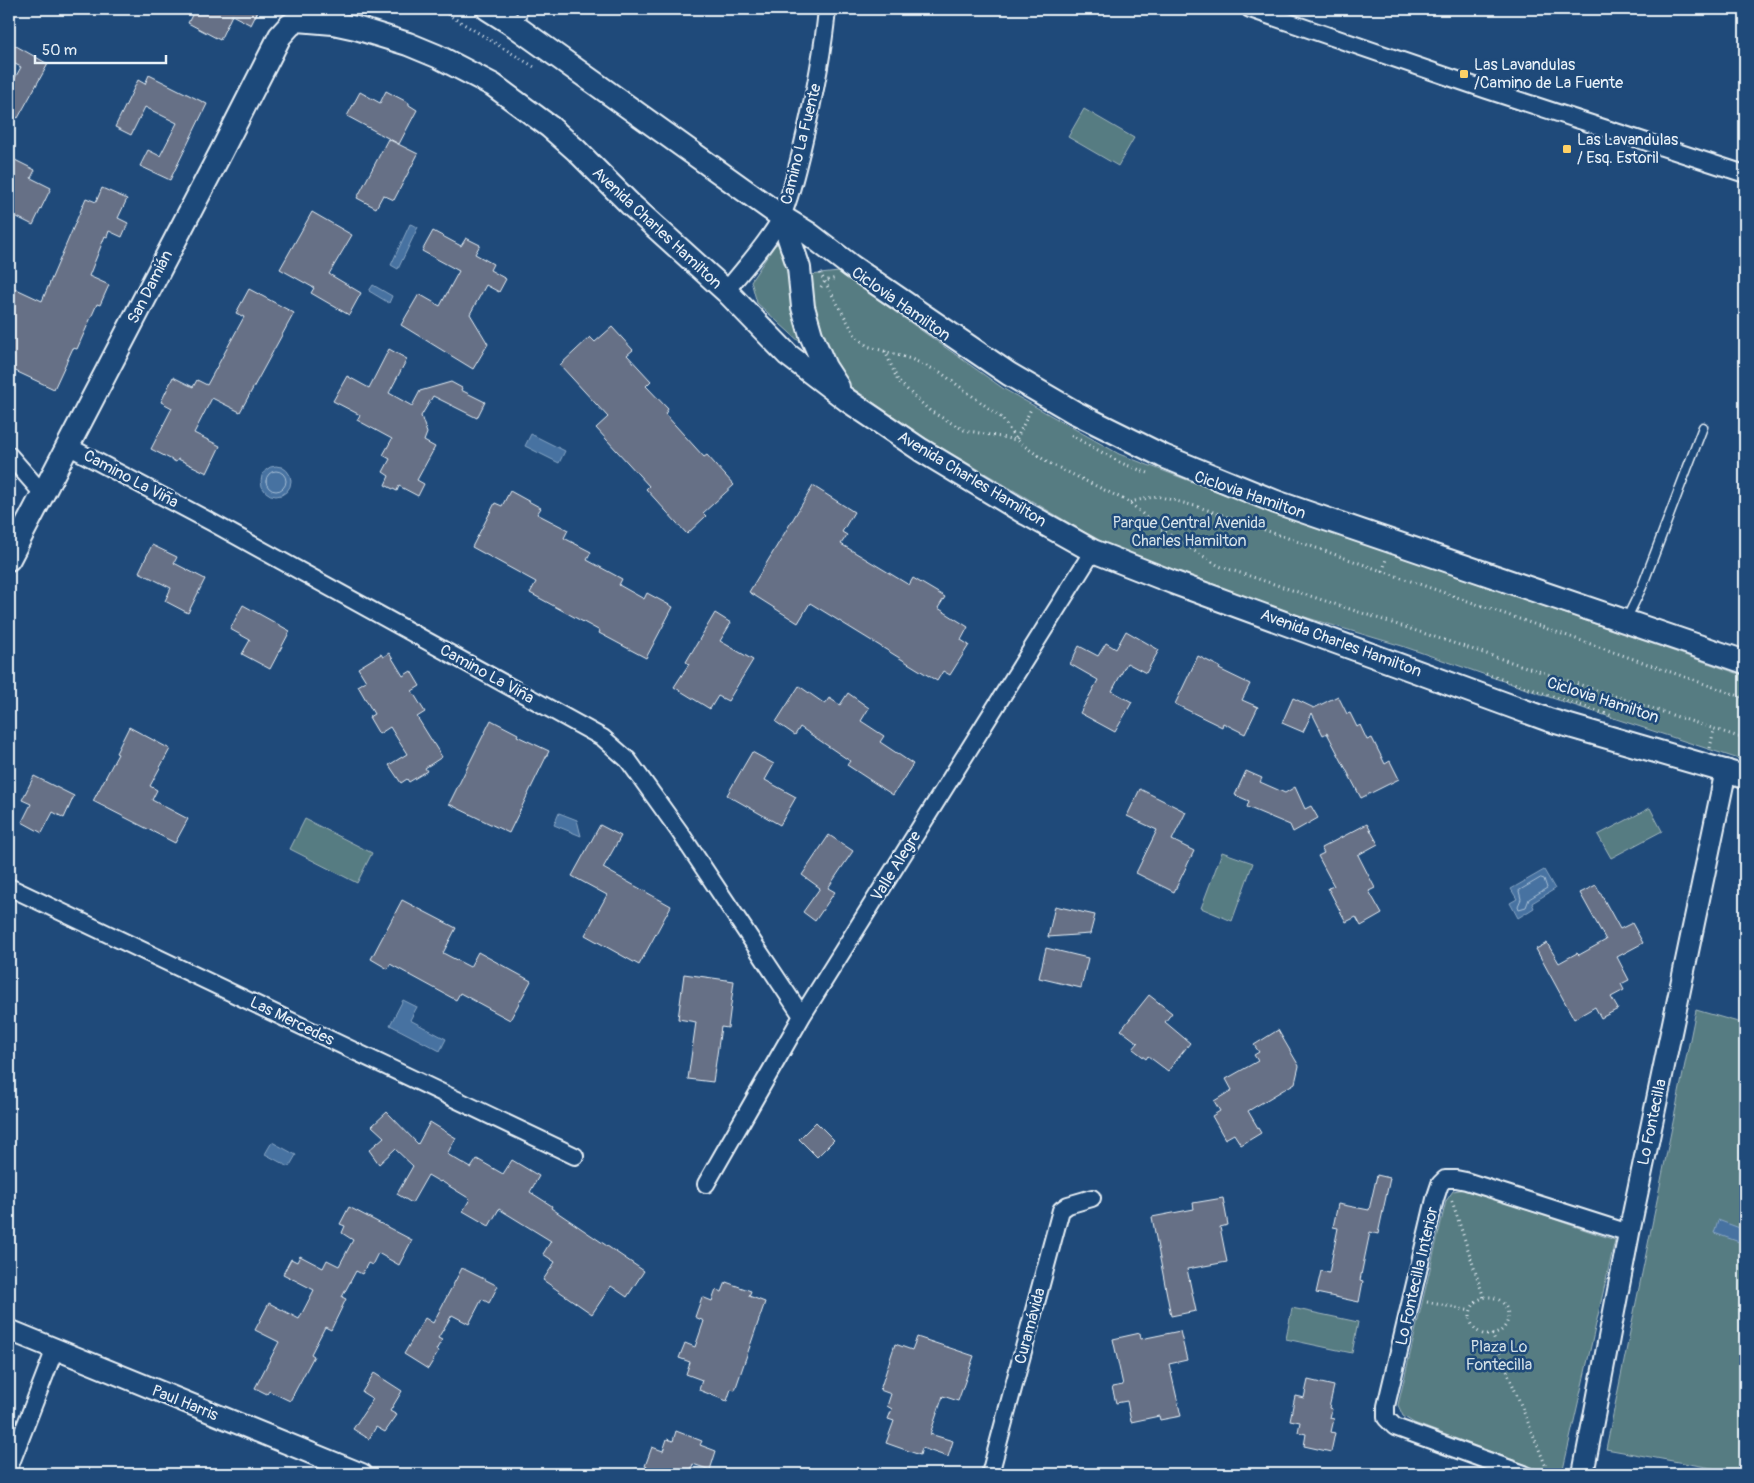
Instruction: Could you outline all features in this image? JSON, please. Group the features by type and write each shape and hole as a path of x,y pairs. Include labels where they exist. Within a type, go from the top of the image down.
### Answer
{"main road":[{"path":"488,9 520,17 782,217 808,233 847,271"},
{"name":"Avenida Charles Hamilton","path":"298,20 333,23 401,41 437,56 493,85 550,126 630,204 726,292 788,355 847,400 921,450 1026,514 1093,551 1172,582 1549,720 1730,766"},
{"name":"San Damián","path":"9,559 280,36 290,25 298,20"},
{"path":"782,217 806,264 803,306 811,335 825,367 847,400"},
{"path":"806,264 834,261 1009,374 1031,403 1108,430 1163,456 1276,502 1745,662"}],"street":[{"name":"Camino La Fuente","path":"726,292 782,217 796,172 813,100 820,66 827,9"},
{"path":"1250,9 1487,90 1745,174"},
{"name":"Camino La Viña","path":"68,446 213,523 604,738 628,760 679,831 802,1016"},
{"path":"9,455 43,494"},
{"name":"Valle Alegre","path":"706,1184 802,1016 1093,551"},
{"name":"Lo Fontecilla","path":"1583,1474 1629,1233 1730,766"},
{"name":"Las Mercedes","path":"9,887 575,1156"},
{"path":"1445,1179 1456,1178 1629,1233"},
{"name":"Lo Fontecilla Interior","path":"1445,1179 1440,1184 1435,1199 1386,1406 1386,1418 1395,1427 1524,1474"},
{"name":"Curamávida","path":"990,1474 1061,1210 1068,1205 1092,1198"},
{"name":"Paul Harris","path":"9,1330 362,1474"},
{"path":"9,1468 55,1350"}],"lane":[{"path":"1626,621 1642,587 1703,427"}],"path":[{"path":"806,264 825,281 855,336 867,346 911,359 940,372 1002,418 1016,440 1047,462 1129,502 1154,524 1219,566 1745,739"},
{"name":"Ciclovia Hamilton","path":"816,294 825,281 847,271"},
{"path":"885,351 898,381 930,411 964,430 1016,440"},
{"path":"1031,403 1038,416"},
{"path":"1016,440 1031,403"},
{"path":"1063,430 1120,463 1157,476"},
{"path":"1129,502 1157,496 1199,507 1745,698"},
{"name":"Ciclovia Hamilton","path":"1478,671 1617,717"},
{"path":"1710,748 1730,766"},
{"path":"1445,1179 1484,1298"},
{"path":"1490,1297 1501,1301 1508,1317 1503,1328 1492,1334 1481,1333 1476,1329 1470,1317 1471,1311 1474,1305 1484,1298 1490,1297"},
{"path":"1411,1298 1471,1311"},
{"path":"1492,1334 1549,1474"}],"green space":[{"path":"1084,109 1134,138 1118,166 1068,137"},
{"name":"Parque Central Avenida Charles Hamilton","path":"780,243 791,277 839,272 1004,389 1119,454 1274,513 1745,676 1745,761 1558,700 1402,646 1174,578 1103,543 927,439 845,383 757,303 751,281 775,245"},
{"path":"1650,808 1662,831 1611,858 1598,835"},
{"path":"305,819 372,853 357,883 290,849"},
{"path":"1222,852 1253,863 1232,921 1201,908"},
{"path":"1696,1010 1745,1024 1745,1474 1606,1449"},
{"name":"Plaza Lo Fontecilla","path":"1465,1189 1615,1240 1562,1474 1551,1474 1414,1423 1403,1416 1398,1405 1446,1201 1453,1191"},
{"path":"1292,1308 1358,1322 1352,1353 1286,1339"}],"water":[{"path":"410,224 418,227 398,269 391,265"},
{"path":"373,285 392,296 389,303 369,291"},
{"path":"531,434 565,451 559,463 525,446"},
{"path":"276,466 286,471 291,481 286,491 276,496 266,491 261,481 266,471"},
{"path":"559,813 577,820 581,836 554,825"},
{"path":"1544,870 1555,889 1532,903 1534,908 1518,918 1510,903 1517,899 1511,889"},
{"path":"403,1000 417,1007 410,1020 446,1039 440,1051 390,1025"},
{"path":"272,1142 296,1155 289,1167 265,1154"},
{"path":"1718,1220 1745,1230 1745,1244 1714,1233"}],"building":[{"path":"195,9 259,9 251,25 232,15 220,40 188,23"},
{"path":"9,42 48,64 18,118 9,113 9,89 21,67 9,61"},
{"path":"149,75 207,104 170,180 140,166 148,150 160,156 177,123 145,107 131,135 115,127 138,80 145,84"},
{"path":"386,91 409,103 409,105 417,110 399,144 347,116 360,92 380,103"},
{"path":"388,139 418,154 394,200 383,195 376,208 357,198"},
{"path":"15,160 35,170 31,178 51,188 33,225 9,213 9,173"},
{"path":"102,188 127,199 118,218 128,223 122,237 109,231 107,237 105,236 89,276 109,285 100,305 97,304 77,349 73,348 54,389 9,368 9,295 12,287 42,301 86,198 96,202"},
{"path":"312,212 352,235 329,274 361,293 349,315 311,293 314,288 280,269"},
{"path":"433,231 461,246 466,238 480,245 475,254 493,264 490,270 506,279 499,292 486,285 470,314 488,344 473,369 401,325 419,294 440,306 459,271 422,251"},
{"path":"249,289 294,313 240,412 212,398 194,433 220,446 207,473 178,459 176,462 151,449 172,408 161,402 173,377 193,387 197,380 207,385 244,317 236,313"},
{"path":"612,327 633,350 627,355 651,381 646,386 668,409 665,414 704,457 707,455 734,485 703,513 706,516 687,534 646,489 649,486 596,428 608,417 560,365 590,337 595,342"},
{"path":"389,349 407,359 389,393 412,406 420,391 451,382 462,388 461,390 485,402 477,418 433,396 421,416 427,433 424,441 435,447 417,480 424,484 418,496 399,486 397,491 385,485 389,476 383,472 390,459 383,455 392,439 357,420 360,415 333,401 347,376 369,388"},
{"path":"813,486 854,512 842,532 847,535 841,544 909,585 913,578 945,597 938,608 968,627 961,640 969,645 950,675 943,671 937,681 810,603 798,623 749,592"},
{"path":"510,491 541,508 537,514 568,530 564,538 591,552 587,560 622,579 619,585 644,599 647,593 673,607 646,658 530,593 536,582 472,547 495,503 502,506"},
{"path":"152,545 177,557 174,563 205,579 188,613 165,601 171,588 139,572"},
{"path":"243,605 290,631 270,669 242,654 250,640 230,629"},
{"path":"715,613 731,623 720,641 753,660 728,701 718,696 710,709 674,687 689,664 686,662"},
{"path":"1126,631 1159,650 1146,673 1127,663 1112,691 1132,702 1115,732 1080,713 1098,680 1070,664 1079,646 1098,656 1106,643 1116,649"},
{"path":"389,653 403,676 411,671 420,686 412,691 425,712 417,717 442,757 425,768 427,771 409,782 407,779 401,783 389,765 407,754 390,727 379,734 369,717 374,714 358,686 366,681 358,668 381,654 383,657"},
{"path":"1198,656 1250,684 1242,700 1258,707 1245,734 1223,723 1222,727 1175,704"},
{"path":"799,686 825,704 829,698 840,705 848,693 869,708 861,721 884,736 880,742 913,764 893,795 847,765 850,761 800,727 795,735 776,722"},
{"path":"1338,696 1347,714 1350,713 1357,727 1360,725 1367,740 1372,738 1385,764 1390,761 1399,779 1361,798 1327,733 1323,735 1312,713 1303,732 1282,723 1293,698 1314,708"},
{"path":"491,720 518,734 517,736 549,751 509,833 449,804"},
{"path":"129,727 170,749 150,786 157,790 152,800 188,819 175,843 93,801 118,754 116,753"},
{"path":"752,752 774,764 765,780 796,797 780,825 727,795"},
{"path":"1246,771 1262,778 1260,782 1285,793 1295,787 1305,809 1311,806 1318,818 1293,832 1290,825 1247,807 1249,801 1235,795"},
{"path":"34,776 74,796 64,818 53,812 42,833 22,822 31,804 22,800"},
{"path":"1140,789 1186,812 1172,840 1194,851 1174,892 1136,873 1157,830 1127,816"},
{"path":"1367,824 1378,844 1358,855 1375,888 1369,891 1382,914 1361,926 1356,917 1346,922 1328,888 1334,886 1318,856 1324,853 1321,848"},
{"path":"600,825 621,836 603,868 671,906 639,965 585,935 607,895 572,876"},
{"path":"829,835 853,851 828,888 835,892 815,921 803,912 820,888 802,875"},
{"path":"1596,885 1620,929 1632,923 1643,943 1617,957 1629,980 1621,984 1624,990 1611,997 1618,1009 1601,1018 1595,1007 1574,1019 1536,949 1547,943 1559,963 1577,953 1579,955 1606,940 1580,893"},
{"path":"402,900 456,928 443,953 470,967 478,952 531,981 510,1020 460,993 456,1000 390,964 388,969 371,959"},
{"path":"1055,906 1095,915 1090,934 1048,937"},
{"path":"1046,948 1088,958 1081,988 1039,978"},
{"path":"684,974 734,981 728,1028 721,1027 713,1082 688,1079 696,1022 678,1019"},
{"path":"1149,995 1172,1013 1165,1022 1190,1043 1168,1071 1148,1056 1146,1059 1133,1049 1138,1043 1121,1030"},
{"path":"1278,1030 1299,1066 1295,1083 1248,1111 1261,1133 1241,1145 1234,1134 1225,1139 1212,1116 1220,1111 1214,1101 1232,1090 1226,1079 1258,1061 1254,1055 1259,1052 1254,1045"},
{"path":"387,1112 418,1144 430,1122 456,1138 447,1154 471,1168 477,1159 503,1174 512,1160 539,1176 530,1192 644,1271 627,1297 611,1286 592,1314 543,1280 555,1262 543,1254 551,1241 499,1209 489,1226 463,1211 470,1199 428,1175 412,1203 397,1194 413,1166 395,1149 379,1164 369,1150 384,1137 372,1126"},
{"path":"816,1122 834,1140 817,1157 799,1139"},
{"path":"1377,1175 1390,1178 1378,1234 1370,1232 1360,1280 1363,1281 1359,1302 1316,1293 1321,1271 1329,1273 1338,1228 1333,1227 1338,1204 1369,1210"},
{"path":"1223,1198 1228,1225 1220,1227 1227,1262 1187,1269 1196,1311 1171,1316 1152,1217 1194,1209 1193,1203"},
{"path":"349,1207 412,1240 399,1265 378,1253 372,1265 368,1263 362,1274 356,1271 342,1297 346,1299 331,1330 325,1327 311,1354 314,1356 290,1401 269,1391 267,1394 255,1388 279,1342 255,1330 269,1303 299,1319 314,1290 283,1274 291,1259 297,1262 300,1256 323,1268 327,1260 339,1266 353,1240 342,1233 345,1226 340,1224"},
{"path":"462,1268 498,1286 489,1303 482,1299 469,1324 452,1315 438,1338 442,1340 436,1350 439,1351 428,1369 404,1354 425,1318 433,1323"},
{"path":"726,1282 751,1291 749,1296 765,1302 735,1390 731,1389 727,1401 699,1390 702,1380 686,1374 690,1362 679,1358 685,1343 695,1347 704,1321 695,1317 702,1297 712,1301 716,1290 722,1292"},
{"path":"1180,1331 1187,1360 1169,1364 1181,1416 1160,1420 1159,1416 1131,1422 1127,1401 1116,1403 1112,1387 1123,1385 1113,1339 1140,1333 1141,1339"},
{"path":"917,1337 974,1356 958,1401 943,1396 930,1434 953,1441 948,1457 922,1448 920,1455 886,1443 894,1421 888,1419 892,1409 887,1406 891,1394 880,1390 895,1344 912,1350"},
{"path":"374,1373 402,1391 390,1411 397,1415 385,1432 376,1427 369,1439 353,1429 373,1399 362,1392"},
{"path":"1308,1380 1334,1386 1329,1408 1332,1409 1330,1418 1334,1419 1331,1432 1335,1433 1331,1452 1304,1446 1306,1434 1298,1432 1300,1422 1290,1420 1295,1396 1304,1398"},
{"path":"676,1431 702,1441 700,1445 716,1451 710,1470 693,1464 689,1474 654,1474 655,1470 645,1466 652,1447 663,1451 667,1439 673,1441"}],"place":[{"name":"Las Lavandulas /Camino de La Fuente","path":"1464,74"},
{"name":"Las Lavandulas / Esq. Estoril","path":"1567,149"}]}
